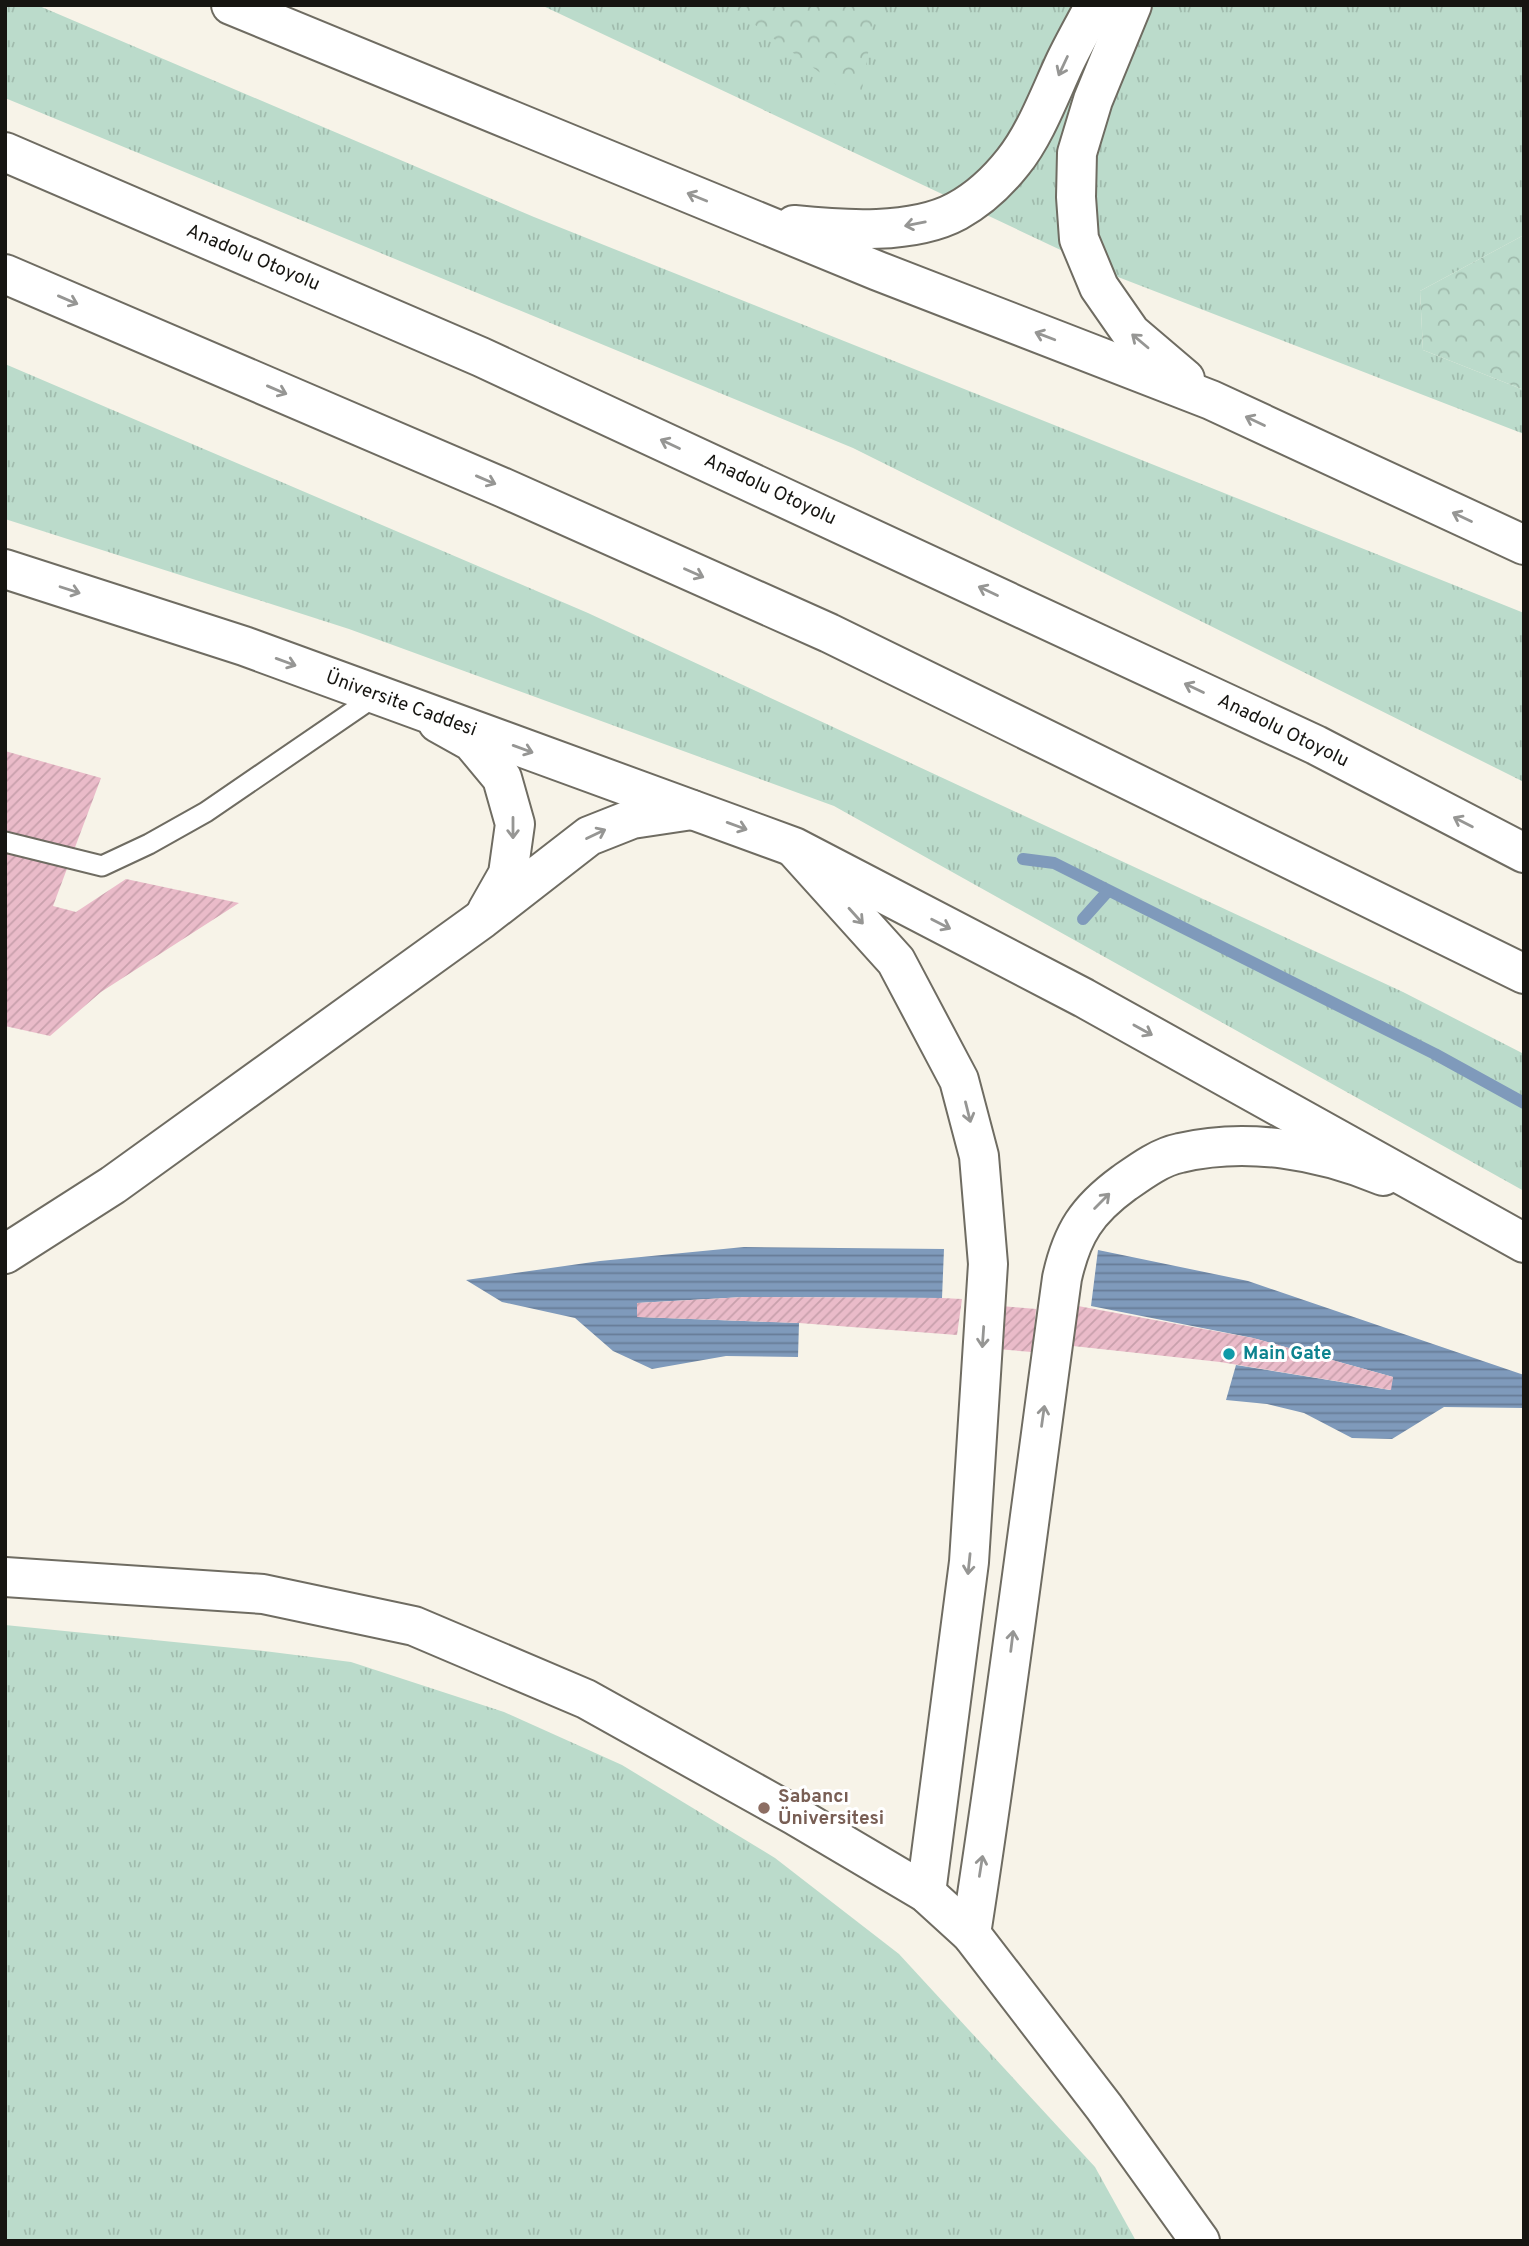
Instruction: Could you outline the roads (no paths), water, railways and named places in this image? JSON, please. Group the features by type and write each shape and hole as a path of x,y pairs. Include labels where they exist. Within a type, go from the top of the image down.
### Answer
{"main road":[{"path":"231,5 753,220 1211,401 1524,545"},
{"path":"753,220 861,229 916,225 956,212 989,189 1015,160 1095,5"},
{"path":"1132,5 1093,100 1077,153 1079,239 1100,287 1131,333 1211,401"},
{"name":"Anadolu Otoyolu","path":"5,152 481,357 679,448 1316,745 1524,853"},
{"path":"5,274 480,477 829,633 1524,974"},
{"name":"Üniversite Caddesi","path":"5,569 244,646 794,847 1084,998 1479,1217"},
{"path":"414,709 472,742 502,778 515,824 508,874 482,919"},
{"path":"5,1254 113,1185 482,919 589,836 632,818 692,810"},
{"path":"794,847 896,961 959,1080 979,1156 988,1264 970,1562 926,1893"},
{"path":"971,1934 997,1766 1062,1278 1068,1251 1085,1218 1110,1193 1142,1170 1178,1153 1245,1146 1295,1151 1354,1164 1479,1217 1524,1243"},
{"path":"5,1577 263,1594 414,1626 586,1699 794,1815 926,1893 971,1934 1104,2107 1200,2241"}],"lane":[{"path":"5,842 102,866 149,844 206,812 377,695"}],"water":[{"path":"744,1247 944,1249 942,1298 744,1297 637,1303 638,1317 799,1323 798,1357 726,1356 652,1369 613,1351 575,1318 502,1302 466,1280 600,1261"},
{"path":"1098,1250 1248,1281 1524,1375 1524,1408 1444,1407 1392,1439 1352,1438 1304,1413 1267,1404 1226,1400 1236,1365 1390,1390 1393,1377 1253,1338 1091,1306"}],"waterway":[{"path":"1023,859 1054,863 1435,1054 1524,1103"},
{"path":"1083,919 1108,891"}],"place":[{"name":"Main Gate","path":"1229,1354"},
{"name":"Sabancı Üniversitesi","path":"764,1808"}]}
